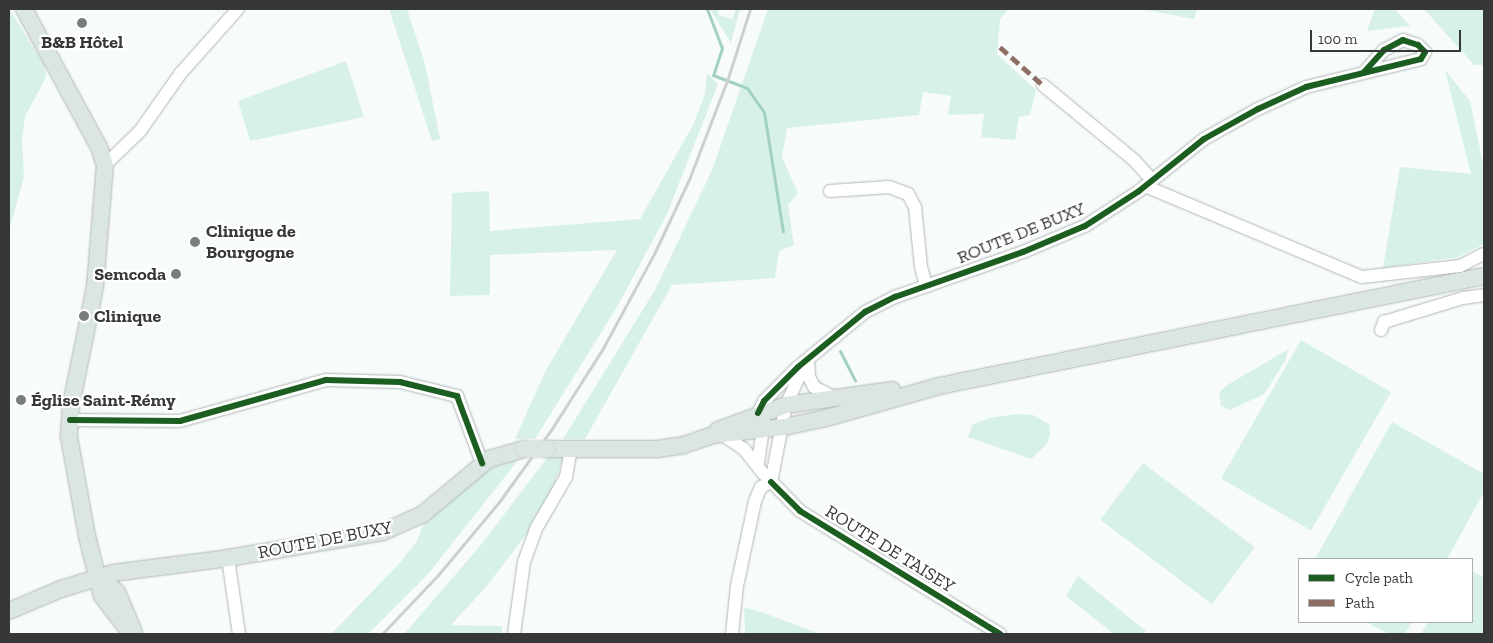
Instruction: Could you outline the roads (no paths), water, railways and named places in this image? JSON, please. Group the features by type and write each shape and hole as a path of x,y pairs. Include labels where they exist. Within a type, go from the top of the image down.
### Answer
{"main road":[{"path":"24,9 99,147 105,165 95,287 70,420 71,449 102,596 133,634"},
{"name":"ROUTE DE BUXY","path":"759,421 784,427 939,386 1484,276"},
{"name":"ROUTE DE BUXY","path":"9,611 98,577 358,537 398,527 437,505 482,464 504,452 524,449 670,448 718,435 720,428 759,421 781,407 939,386"}],"street":[{"path":"105,165 140,131 180,74 238,9"},
{"name":"ROUTE DE BUXY","path":"759,421 764,401 808,359 865,312 926,286 1058,238 1098,218 1149,183 1204,140 1258,109 1306,87 1421,59 1425,52 1418,45 1403,40 1384,50 1364,72"},
{"path":"1043,85 1134,160 1149,183 1362,277 1460,266 1484,254"},
{"path":"830,191 889,187 908,194 915,207 921,267 926,286"},
{"path":"1382,330 1384,322 1463,298 1484,295"},
{"path":"808,359 808,377 814,387 823,394 838,398"},
{"name":"ROUTE DE BUXY","path":"784,427 781,407 808,359"},
{"path":"70,420 180,421 314,382 366,379 400,382 457,396 482,464"},
{"path":"758,463 759,421"},
{"path":"732,634 737,586 755,501 761,487 771,482 773,460 784,427"},
{"name":"ROUTE DE TAISEY","path":"718,435 744,448 758,463 771,482 800,511 1000,634"},
{"path":"514,634 526,555 537,527 566,477 571,448"},
{"path":"228,558 239,634"}],"waterway":[{"path":"707,9 722,48 713,75 747,88 764,112 783,232"},
{"path":"840,351 855,380"}],"railway":[{"path":"382,634 438,575 499,502 551,430 602,350 654,254 690,177 728,78 750,9"}],"place":[{"name":"B&B Hôtel","path":"82,23"},
{"name":"Clinique de Bourgogne","path":"195,242"},
{"name":"Semcoda","path":"176,274"},
{"name":"Clinique","path":"84,316"},
{"name":"Église Saint-Rémy","path":"21,400"}]}
